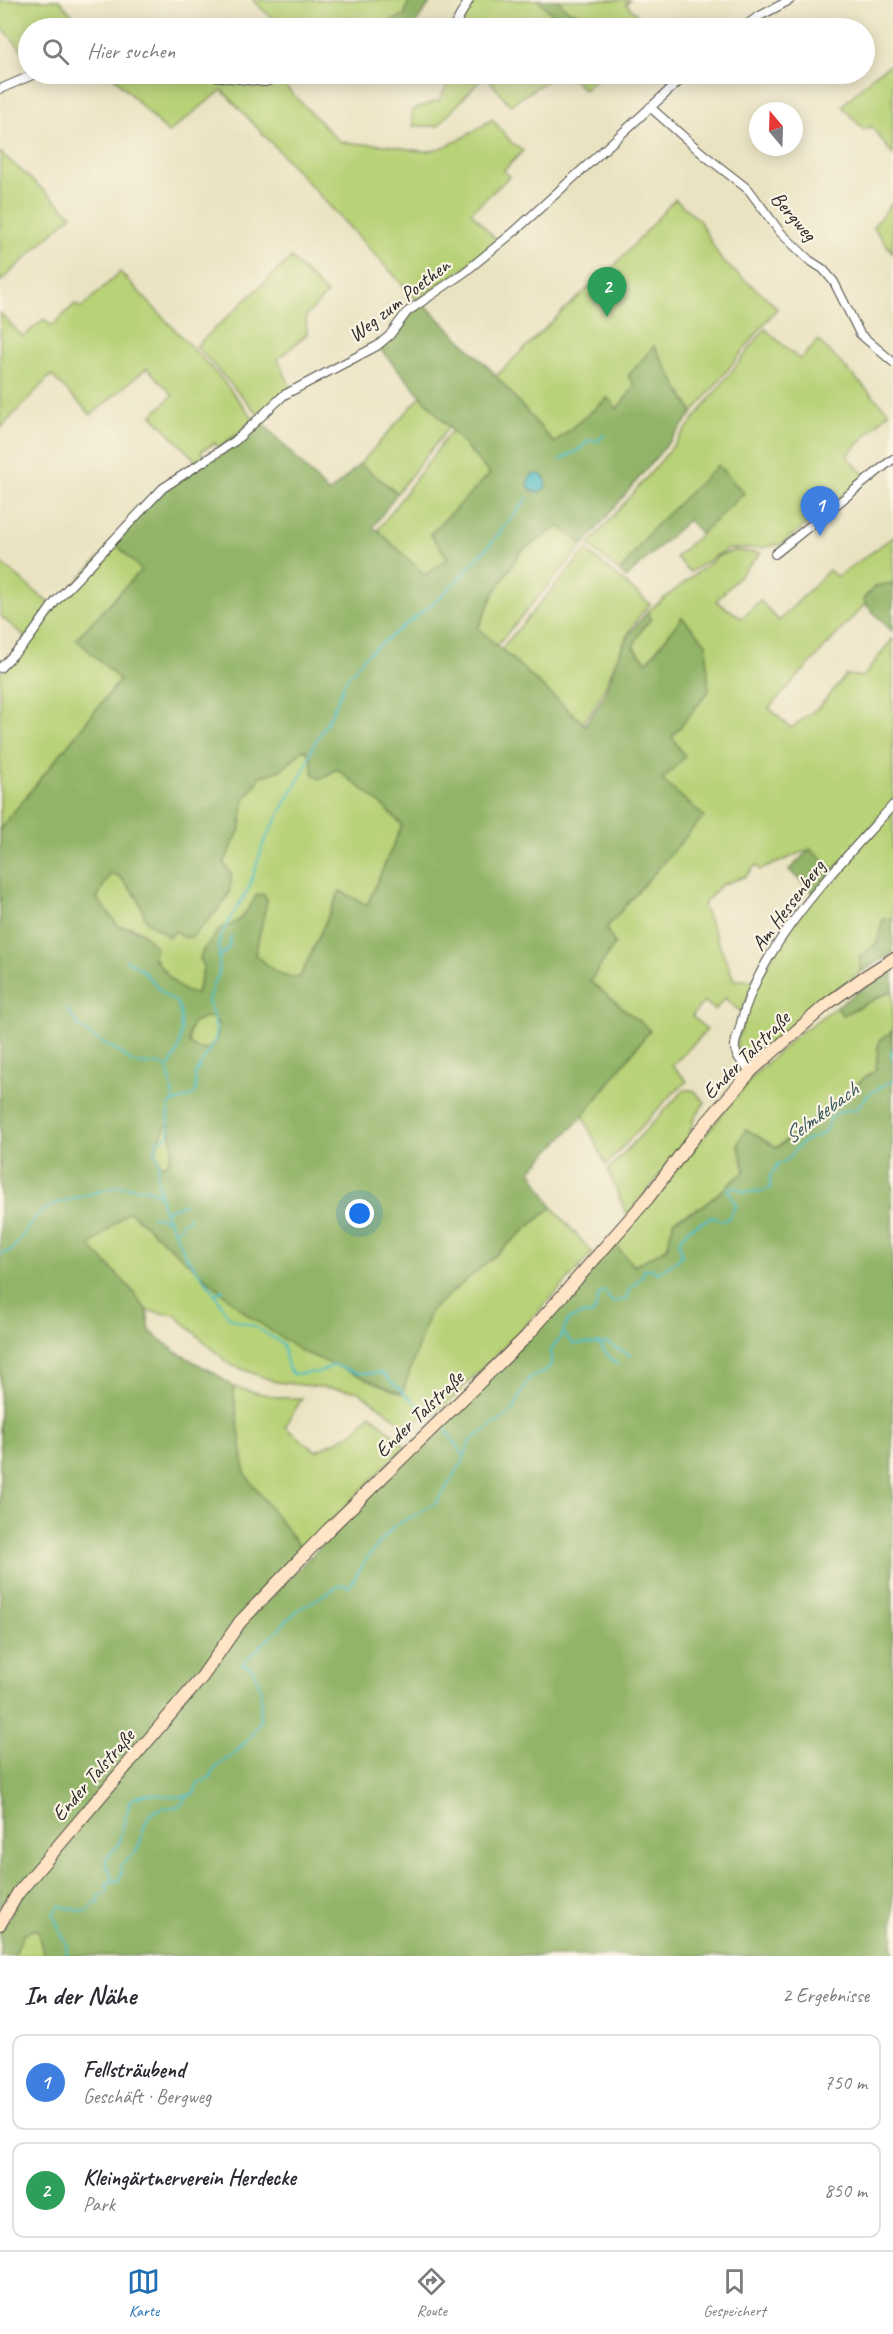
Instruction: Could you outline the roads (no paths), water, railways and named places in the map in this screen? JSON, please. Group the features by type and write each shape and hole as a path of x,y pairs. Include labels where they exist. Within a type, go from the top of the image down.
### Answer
{"main road":[{"name":"Ender Talstraße","path":"0,1924 18,1893 202,1677 240,1622 328,1530 526,1337 648,1198 691,1141 751,1071 827,1004 893,959"}],"street":[{"path":"459,18 469,0"},
{"path":"756,18 790,0"},
{"path":"0,89 18,81"},
{"name":"Weg zum Poethen","path":"0,668 28,640 55,602 163,488 235,441 284,395 377,346 389,336 407,312 465,272 515,231 676,84"},
{"name":"Bergweg","path":"650,107 703,154 749,190 780,232 809,260 823,269 834,282 860,334 893,362"},
{"path":"775,554 893,459"},
{"name":"Am Hessenberg","path":"751,1071 738,1058 735,1048 749,997 773,949 826,881 893,805"}],"water":[{"path":"533,474 541,474 546,479 544,490 533,492 528,487 528,479"}],"waterway":[{"path":"560,460 580,449 589,440 598,441 604,435"},
{"path":"426,1413 382,1373 357,1373 334,1365 319,1372 293,1374 288,1368 283,1344 254,1326 232,1319 227,1315 213,1290 187,1258 162,1206 157,1177 159,1161 155,1150 157,1141 169,1134 170,1104 192,1096 196,1091 195,1074 216,1038 215,1021 208,1001 219,974 219,940 249,888 264,842 306,766 313,746 330,717 346,680 365,656 440,598 487,548 528,498"},
{"path":"220,956 228,949 231,937"},
{"path":"126,960 141,969 163,993 179,1006 180,1042 168,1069"},
{"path":"67,1009 81,1028 115,1049 132,1063 163,1065 168,1070 174,1102"},
{"name":"Selmkebach","path":"893,1049 891,1055 893,1060"},
{"name":"Selmkebach","path":"66,1956 67,1947 53,1914 59,1906 86,1912 93,1904 99,1903 99,1896 108,1891 106,1883 113,1881 106,1859 118,1845 130,1801 145,1795 178,1797 194,1793 198,1784 210,1777 216,1767 234,1754 251,1736 260,1721 261,1690 253,1669 242,1664 298,1610 342,1584 349,1587 367,1558 393,1527 436,1503 462,1463 470,1441 513,1411 529,1378 546,1371 551,1364 551,1351 561,1337 568,1320 582,1314 592,1315 601,1292 605,1292 612,1302 626,1299 629,1290 643,1275 644,1269 652,1269 658,1273 678,1260 682,1254 679,1242 688,1229 712,1217 722,1221 729,1218 736,1205 728,1190 731,1187 737,1187 743,1192 765,1191 770,1188 770,1176 778,1164 787,1160 798,1146 824,1132 832,1117 838,1113 856,1109 869,1094 893,1080"},
{"path":"0,1254 11,1251 38,1214 54,1204 118,1186 147,1189 159,1194"},
{"path":"165,1211 184,1204"},
{"path":"175,1233 191,1216"},
{"path":"152,1217 167,1220"},
{"path":"215,1294 223,1290"},
{"path":"564,1334 573,1344 607,1343 631,1356"},
{"path":"597,1343 617,1365"},
{"path":"444,1427 463,1454"},
{"path":"114,1881 118,1881 122,1872 121,1867 137,1850 150,1815 160,1809 177,1807 188,1796"}],"place":[{"name":"Kleingärtnerverein Herdecke","path":"607,317"},
{"name":"Fellsträubend","path":"820,536"}]}
